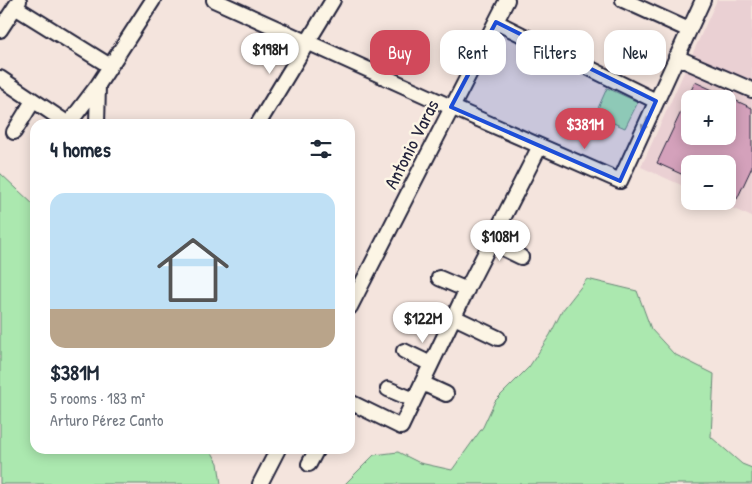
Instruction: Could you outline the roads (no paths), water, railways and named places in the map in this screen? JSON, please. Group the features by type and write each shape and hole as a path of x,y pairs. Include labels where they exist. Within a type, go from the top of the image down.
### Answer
{"street":[{"path":"73,119 98,85 153,0"},
{"path":"214,0 451,108 620,181 703,0"},
{"path":"261,119 333,0"},
{"name":"Antonio Varas","path":"355,296 507,0"},
{"path":"623,0 688,30"},
{"path":"0,30 17,3 110,66"},
{"path":"496,22 656,101"},
{"path":"676,57 752,90"},
{"path":"0,78 61,119"},
{"path":"97,119 98,85"},
{"path":"14,132 33,101"},
{"path":"355,404 401,427 467,290 540,146"},
{"path":"492,242 521,256"},
{"path":"439,278 467,290"},
{"path":"421,314 452,322 498,338"},
{"path":"404,351 431,364"},
{"path":"422,383 446,394"},
{"path":"388,389 414,400"},
{"path":"260,484 275,454"},
{"path":"309,464 314,454"}]}
